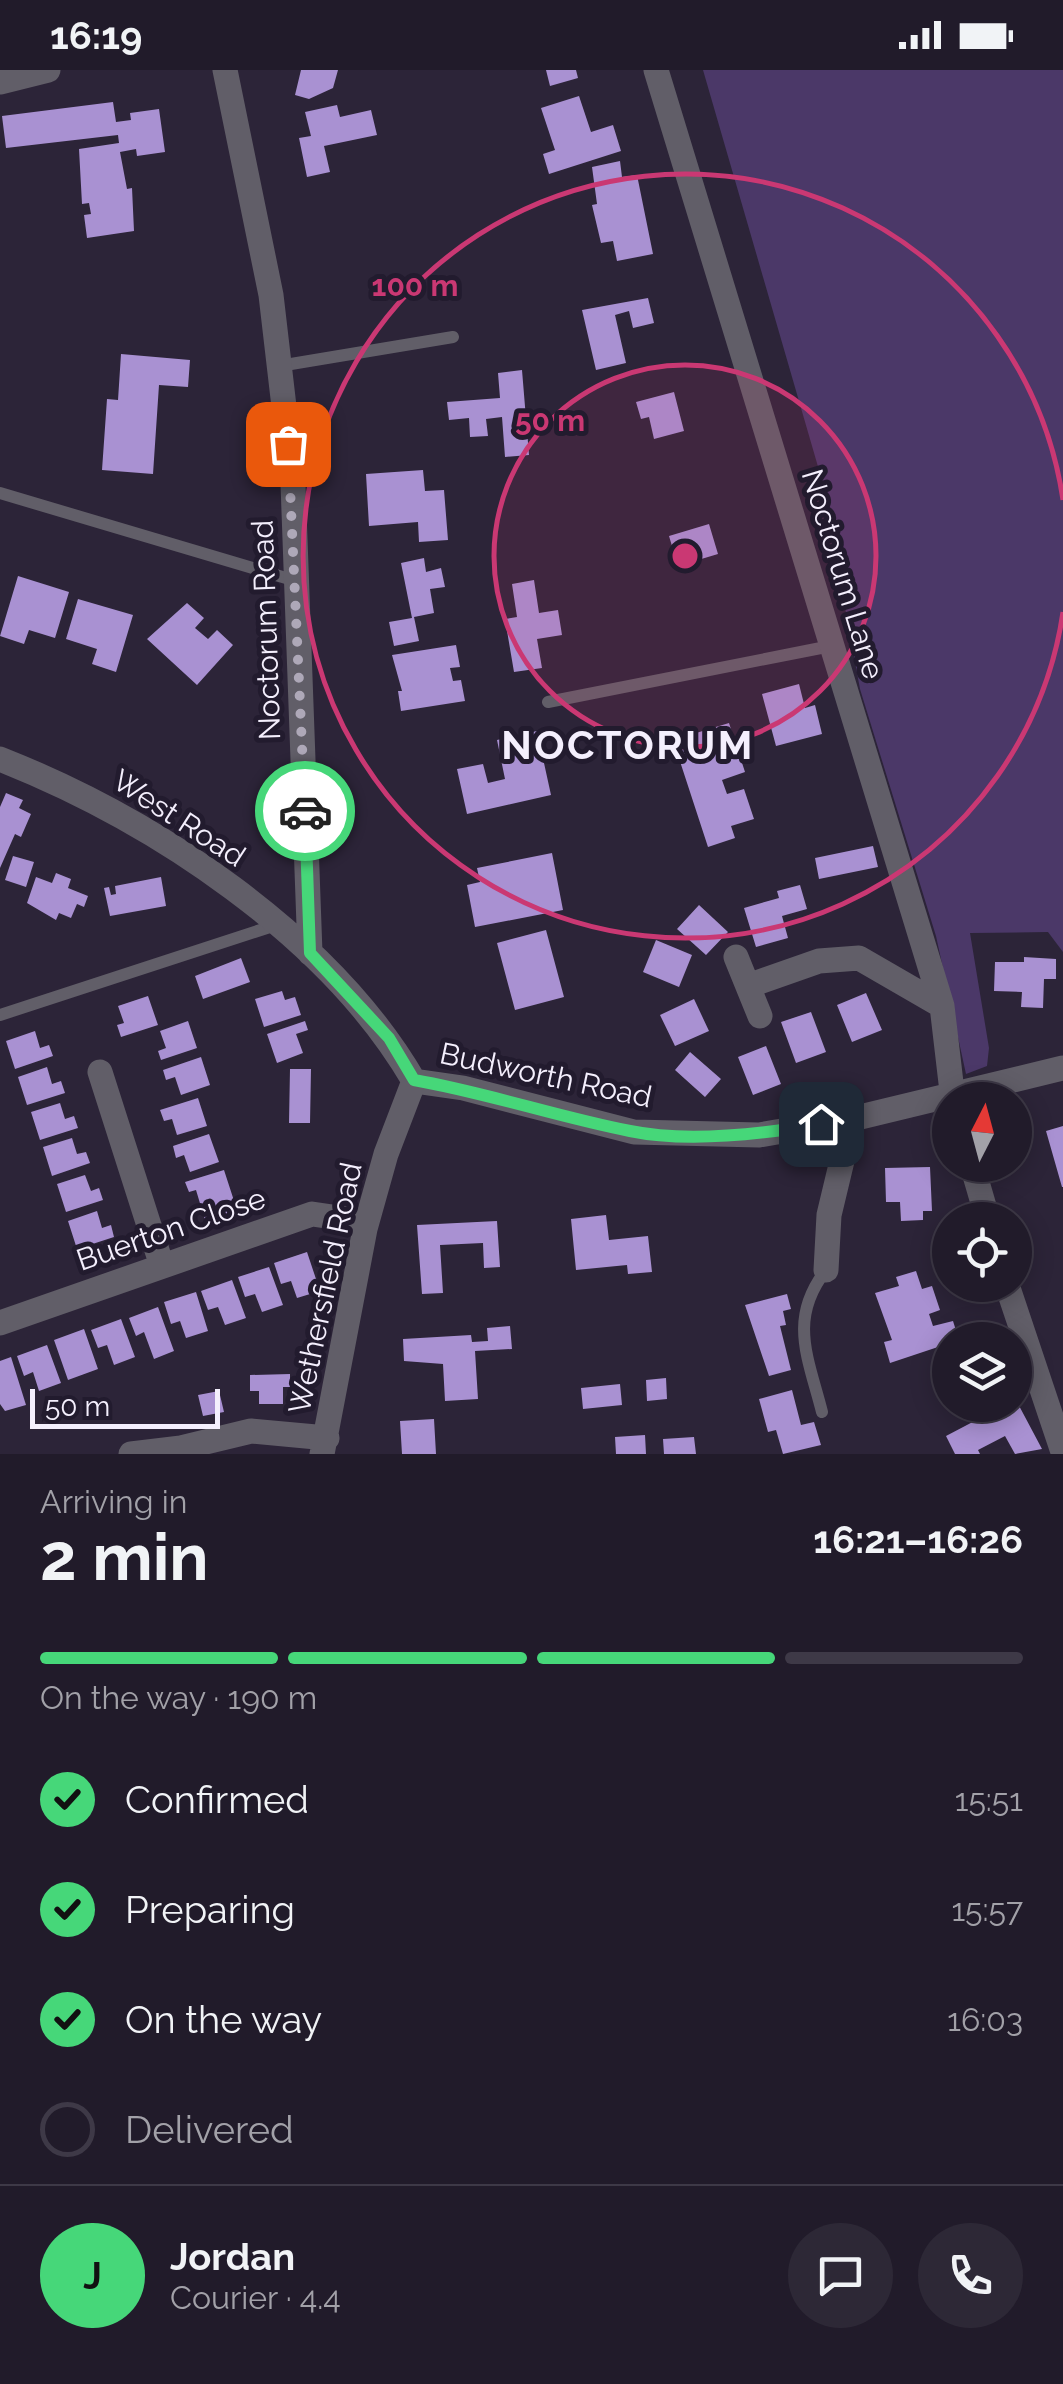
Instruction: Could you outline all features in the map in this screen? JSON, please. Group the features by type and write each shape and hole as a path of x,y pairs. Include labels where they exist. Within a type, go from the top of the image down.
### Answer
{"street":[{"path":"0,82 48,70"},
{"name":"Noctorum Road","path":"226,70 270,295 292,484 310,953"},
{"name":"Noctorum Lane","path":"656,70 942,1006 950,1082"},
{"name":"West Road","path":"0,759 52,780 149,832 310,953"},
{"name":"Budworth Road","path":"310,953 389,1038 414,1080 463,1088 634,1132 759,1135 932,1101"},
{"path":"736,958 760,1016"},
{"path":"748,986 818,960 859,958 942,1006"},
{"name":"Budworth Road","path":"1009,1082 1063,1068"},
{"path":"100,1072 162,1266"},
{"name":"Wethersfield Road","path":"325,1446 367,1222 386,1154 414,1080"},
{"path":"826,1270 829,1215 852,1119"},
{"name":"Buerton Close","path":"0,1323 312,1214 367,1222"},
{"path":"1012,1302 1063,1452"},
{"path":"131,1454 181,1448 251,1431 325,1446"}],"lane":[{"path":"279,366 453,337"},
{"path":"0,493 296,580"},
{"path":"548,702 831,646"},
{"path":"0,1016 276,924"},
{"path":"822,1412 802,1326 807,1298 826,1270"}],"shaded area":[{"path":"703,70 1063,70 1063,952 1048,932 970,933 989,1048 987,1066 966,1074 936,936 860,689 821,477"}],"building":[{"path":"301,70 338,70 333,88 309,99 295,95"},
{"path":"546,70 576,70 578,78 550,86"},
{"path":"579,96 591,132 613,125 621,151 549,174 543,154 555,150 541,108"},
{"path":"113,102 116,122 131,120 130,113 159,109 165,152 137,156 136,149 120,152 127,189 132,188 134,231 87,238 84,215 91,214 89,203 82,204 79,149 119,143 118,135 6,148 2,116"},
{"path":"337,105 340,117 371,110 377,135 324,146 330,172 307,177 299,138 311,136 305,112"},
{"path":"620,161 622,177 637,175 653,254 617,261 613,241 601,243 592,205 597,204 592,167"},
{"path":"648,298 654,323 633,328 629,311 615,315 626,363 596,370 582,310"},
{"path":"121,354 190,360 188,387 159,385 153,474 102,470 107,399 118,400"},
{"path":"522,370 529,455 505,457 502,417 486,419 488,436 470,437 469,418 449,420 447,402 500,398 498,373"},
{"path":"674,392 684,431 654,439 649,417 641,419 636,402"},
{"path":"423,470 425,491 444,490 448,540 419,542 418,522 369,526 366,474"},
{"path":"709,524 718,554 678,566 669,536"},
{"path":"424,558 426,572 441,568 445,587 430,589 434,613 414,617 419,641 394,646 389,622 412,618 401,563"},
{"path":"18,576 69,592 55,638 29,630 24,644 0,636"},
{"path":"534,580 539,613 558,610 562,635 537,639 542,668 514,672 505,619 517,617 512,584"},
{"path":"78,599 133,615 116,672 92,664 97,649 66,639"},
{"path":"187,603 204,618 195,628 208,639 217,630 233,645 197,685 147,639"},
{"path":"456,645 460,667 450,668 453,681 461,680 465,701 401,711 398,691 402,691 392,655"},
{"path":"799,684 805,708 815,705 822,734 776,746 762,694"},
{"path":"729,723 745,772 722,780 727,794 744,789 754,819 731,826 735,838 708,847 673,740"},
{"path":"537,731 551,795 467,814 457,769 483,764 488,783 505,779 497,740"},
{"path":"6,793 23,800 19,808 31,814 21,837 15,834 0,868 0,807"},
{"path":"873,846 878,867 819,879 815,858"},
{"path":"552,853 563,910 475,927 467,885 480,882 477,868"},
{"path":"13,856 34,862 26,887 5,880"},
{"path":"56,873 71,879 68,888 88,896 84,907 77,904 71,918 59,913 56,920 27,903 36,877 52,883"},
{"path":"161,877 166,906 110,916 104,888 109,887 111,895 116,894 115,886"},
{"path":"800,885 807,909 782,916 788,938 756,947 744,908 779,898 777,891"},
{"path":"699,905 728,932 706,955 677,929"},
{"path":"546,930 564,997 515,1010 497,943"},
{"path":"656,940 692,955 679,987 643,972"},
{"path":"1024,957 1056,959 1056,979 1044,979 1043,1008 1021,1007 1022,992 994,991 995,962 1024,962"},
{"path":"241,958 250,982 203,999 195,976"},
{"path":"282,991 285,1000 295,997 301,1015 264,1027 255,999"},
{"path":"866,993 882,1030 852,1042 837,1005"},
{"path":"148,996 158,1025 121,1037 117,1025 124,1023 118,1006"},
{"path":"694,999 709,1031 675,1046 660,1015"},
{"path":"811,1012 826,1052 796,1063 781,1022"},
{"path":"188,1021 197,1048 161,1060 158,1051 166,1048 160,1031"},
{"path":"305,1021 308,1030 296,1034 303,1053 277,1063 267,1034"},
{"path":"35,1031 40,1048 49,1045 53,1056 15,1069 6,1041"},
{"path":"766,1046 781,1084 753,1095 738,1057"},
{"path":"690,1052 721,1079 705,1097 675,1070"},
{"path":"201,1057 210,1085 181,1095 175,1077 166,1080 163,1070"},
{"path":"47,1067 52,1084 61,1081 65,1093 27,1105 18,1077"},
{"path":"290,1069 311,1069 310,1123 289,1123"},
{"path":"198,1098 207,1126 177,1135 172,1119 164,1121 160,1110"},
{"path":"60,1103 65,1119 74,1116 78,1128 40,1140 31,1112"},
{"path":"1063,1126 1063,1187 1062,1187 1046,1131"},
{"path":"209,1134 219,1162 190,1172 184,1155 176,1158 173,1146"},
{"path":"72,1138 77,1154 86,1152 90,1163 52,1176 43,1147"},
{"path":"930,1167 932,1211 923,1211 923,1220 901,1221 900,1202 886,1202 885,1168"},
{"path":"224,1170 237,1210 205,1220 196,1190 189,1192 185,1182"},
{"path":"85,1175 91,1191 99,1188 103,1200 66,1212 57,1184"},
{"path":"97,1211 102,1228 111,1225 114,1237 77,1249 68,1221"},
{"path":"606,1215 609,1240 648,1236 652,1272 628,1274 627,1265 576,1270 571,1219"},
{"path":"497,1221 500,1267 484,1268 483,1243 440,1245 443,1293 422,1294 417,1225"},
{"path":"307,1252 320,1291 297,1298 291,1281 281,1284 274,1263"},
{"path":"269,1267 283,1305 262,1312 255,1294 245,1297 238,1277"},
{"path":"916,1271 922,1289 932,1286 932,1302 937,1302 940,1310 929,1314 932,1349 890,1363 884,1342 892,1340 875,1293 899,1286 896,1277"},
{"path":"232,1280 246,1318 225,1325 218,1307 208,1310 201,1291"},
{"path":"196,1292 208,1331 186,1338 180,1321 171,1324 164,1302"},
{"path":"787,1294 791,1309 783,1311 786,1325 780,1326 791,1370 769,1376 745,1305"},
{"path":"158,1307 174,1351 154,1359 144,1332 136,1336 129,1318"},
{"path":"121,1319 135,1357 114,1365 107,1345 98,1348 91,1330"},
{"path":"510,1326 512,1349 475,1351 478,1399 445,1401 443,1364 404,1361 403,1339 471,1335 472,1342 488,1341 487,1328"},
{"path":"84,1329 98,1369 68,1380 54,1340"},
{"path":"47,1345 61,1383 39,1391 33,1372 24,1376 17,1356"},
{"path":"11,1357 26,1405 5,1411 0,1404 0,1361"},
{"path":"290,1374 290,1387 283,1387 283,1404 259,1404 259,1391 250,1391 250,1375"},
{"path":"666,1378 667,1399 647,1401 646,1380"},
{"path":"620,1384 622,1405 583,1409 581,1388"},
{"path":"792,1390 801,1425 814,1422 821,1445 783,1454 776,1430 768,1432 759,1399"},
{"path":"219,1391 224,1412 203,1416 198,1395"},
{"path":"434,1419 436,1454 402,1454 400,1421"},
{"path":"973,1422 1028,1422 1042,1449 1015,1454 1005,1436 978,1450 980,1454 955,1454 946,1436"},
{"path":"645,1435 646,1454 616,1454 615,1437"},
{"path":"694,1437 696,1454 664,1454 663,1439"}],"way so far":[{"path":"288,444 305,811"}],"district":[{"name":"NOCTORUM","path":"628,744"}],"route":[{"path":"305,811 310,953 389,1038 414,1080 463,1088 634,1132 759,1135 821,1124"}]}
